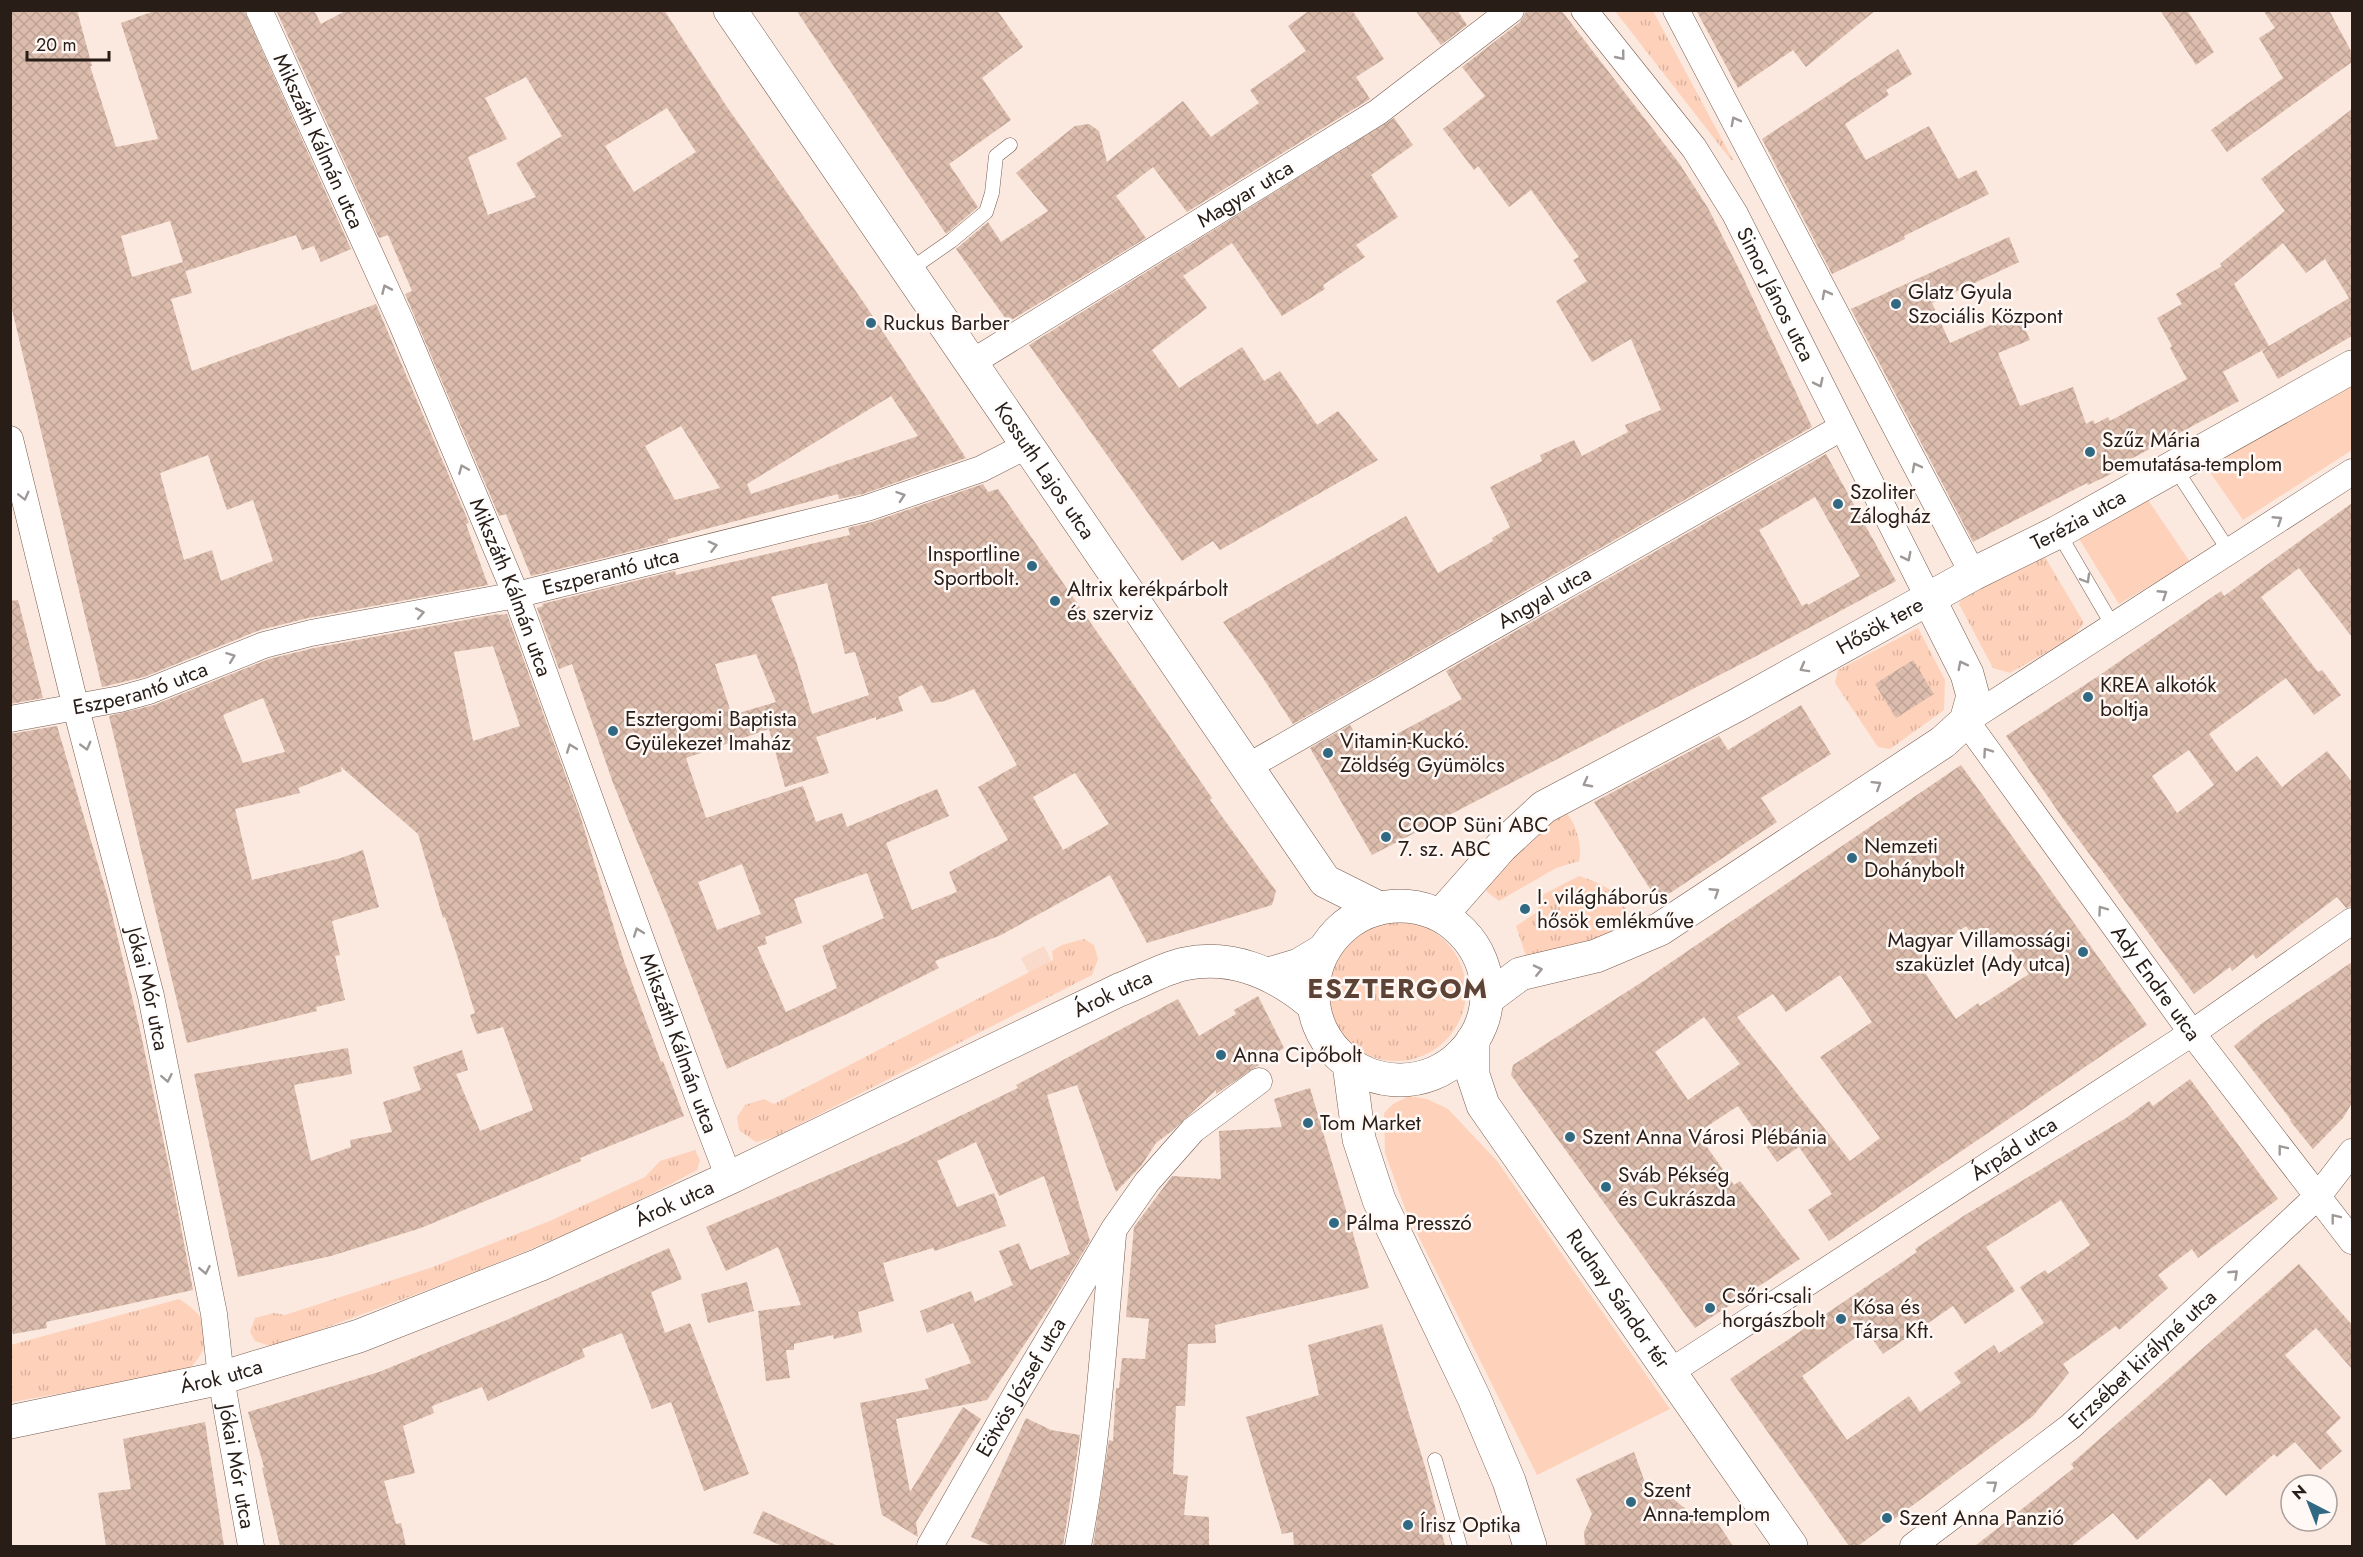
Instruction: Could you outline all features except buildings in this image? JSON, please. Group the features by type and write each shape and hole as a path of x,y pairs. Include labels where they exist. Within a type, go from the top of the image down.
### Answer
{"main road":[{"name":"Kossuth Lajos utca","path":"730,10 1249,766 1325,881 1379,908"},
{"name":"Terézia utca","path":"1929,599 2175,468 2352,367"},
{"name":"Hősök tere","path":"1441,915 1501,848 1544,807 1737,705 1929,599 1967,674 1973,696 1966,721"},
{"path":"1488,998 1520,974 1596,956 1660,928 1944,742 1966,721"},
{"path":"1325,881 1330,941 1316,972 1311,1003 1322,1034 1349,1064 1370,1075 1404,1080 1483,1106"},
{"path":"1269,974 1299,965 1356,918 1379,908 1400,905 1421,908 1441,915 1461,930 1476,950 1485,973 1488,998 1483,1020 1473,1040 1458,1058 1438,1072 1404,1080 1372,1093 1357,1115"},
{"name":"Árok utca","path":"10,1422 221,1378 359,1336 539,1265 729,1178 1119,990 1183,964 1235,964 1269,974 1291,986 1311,1003"},
{"name":"Rudnay Sándor tér","path":"1473,1040 1473,1075 1483,1106 1791,1546"},
{"path":"1349,1064 1359,1139 1379,1200 1474,1398 1509,1481 1530,1546"}],"street":[{"name":"Mikszáth Kálmán utca","path":"260,10 401,322 516,595 729,1178"},
{"name":"Magyar utca","path":"971,363 1378,112 1511,10"},
{"name":"Simor János utca","path":"1584,10 1694,148 1735,214 1929,599"},
{"name":"Simor János utca","path":"1676,10 1973,574"},
{"name":"Angyal utca","path":"1249,766 1841,428"},
{"name":"Jókai Mór utca","path":"10,439 76,708 151,996 214,1314 221,1378 251,1546"},
{"name":"Eszperantó utca","path":"10,719 76,708 149,691 225,659 287,639 516,595 867,508 981,469 1028,445"},
{"path":"1966,721 2352,472"},
{"name":"Ady Endre utca","path":"1966,721 2192,1033 2352,1240"},
{"name":"Árpád utca","path":"1670,1372 2192,1033 2352,921"},
{"name":"Eötvös József utca","path":"930,1546 1114,1229 1147,1182 1193,1130 1259,1082"},
{"name":"Erzsébet királyné utca","path":"1913,1546 2071,1426 2318,1196 2352,1152"},
{"name":"Eötvös József utca","path":"1078,1546 1087,1500 1097,1419 1114,1229"}],"lane":[{"path":"908,271 951,241 986,212 992,193 996,156 1010,145"},
{"path":"2175,468 2229,551"},
{"path":"2058,532 2113,626"},
{"path":"1435,1460 1460,1546"}],"shaded area":[{"path":"1044,946 1056,970 1033,982 1021,958"}],"green space":[{"path":"1615,11 1653,11 1733,160 1731,160"},
{"path":"2352,380 2352,450 2243,520 2203,462"},
{"path":"2148,500 2190,562 2119,604 2078,537"},
{"path":"2042,552 2084,623 2073,637 2010,673 1993,668 1959,604 1963,597"},
{"path":"1918,628 1945,680 1944,710 1890,749 1878,747 1835,683 1838,670"},
{"path":"1566,813 1573,822 1578,836 1579,861 1556,868 1499,901 1487,892 1482,882 1547,821"},
{"path":"1579,876 1604,886 1618,896 1627,911 1629,920 1618,928 1593,939 1526,956 1516,926 1536,913 1544,894"},
{"path":"1396,921 1423,926 1445,942 1461,964 1466,991 1461,1018 1445,1040 1423,1056 1396,1061 1369,1056 1347,1040 1331,1018 1326,991 1331,964 1347,942 1369,926"},
{"path":"1084,939 1094,945 1098,959 1092,975 775,1137 756,1142 739,1130 737,1117 745,1105 764,1099 774,1104 1053,960 1052,951 1062,945"},
{"path":"1409,1096 1427,1099 1448,1109 1497,1161 1670,1409 1537,1475 1406,1211 1385,1153 1384,1113 1393,1104"},
{"path":"695,1150 700,1160 697,1170 646,1197 541,1245 273,1347 255,1341 250,1332 255,1318 274,1313 285,1315 433,1267 552,1220 645,1177 660,1161"},
{"path":"179,1299 199,1315 207,1333 202,1352 186,1372 11,1402 11,1345"}],"place":[{"name":"Glatz Gyula Szociális Központ","path":"1896,304"},
{"name":"Ruckus Barber","path":"871,323"},
{"name":"Szűz Mária bemutatása-templom","path":"2090,452"},
{"name":"Szoliter Zálogház","path":"1838,504"},
{"name":"Insportline Sportbolt.","path":"1032,566"},
{"name":"Altrix kerékpárbolt és szerviz","path":"1055,601"},
{"name":"KREA alkotók boltja","path":"2088,697"},
{"name":"Esztergomi Baptista Gyülekezet Imaház","path":"613,731"},
{"name":"Vitamin-Kuckó. Zöldség Gyümölcs","path":"1328,753"},
{"name":"COOP Süni ABC 7. sz. ABC","path":"1386,837"},
{"name":"Nemzeti Dohánybolt","path":"1852,858"},
{"name":"I. világháborús hősök emlékműve","path":"1525,909"},
{"name":"Magyar Villamossági szaküzlet (Ady utca)","path":"2083,952"},
{"name":"Anna Cipőbolt","path":"1221,1055"},
{"name":"Tom Market","path":"1308,1123"},
{"name":"Szent Anna Városi Plébánia","path":"1570,1137"},
{"name":"Sváb Pékség és Cukrászda","path":"1606,1187"},
{"name":"Pálma Presszó","path":"1334,1223"},
{"name":"Csőri-csali horgászbolt","path":"1710,1308"},
{"name":"Kósa és Társa Kft.","path":"1841,1319"},
{"name":"Szent Anna-templom","path":"1631,1502"},
{"name":"Szent Anna Panzió","path":"1887,1518"},
{"name":"Írisz Optika","path":"1408,1525"}],"district":[{"name":"ESZTERGOM","path":"1398,989"}]}
